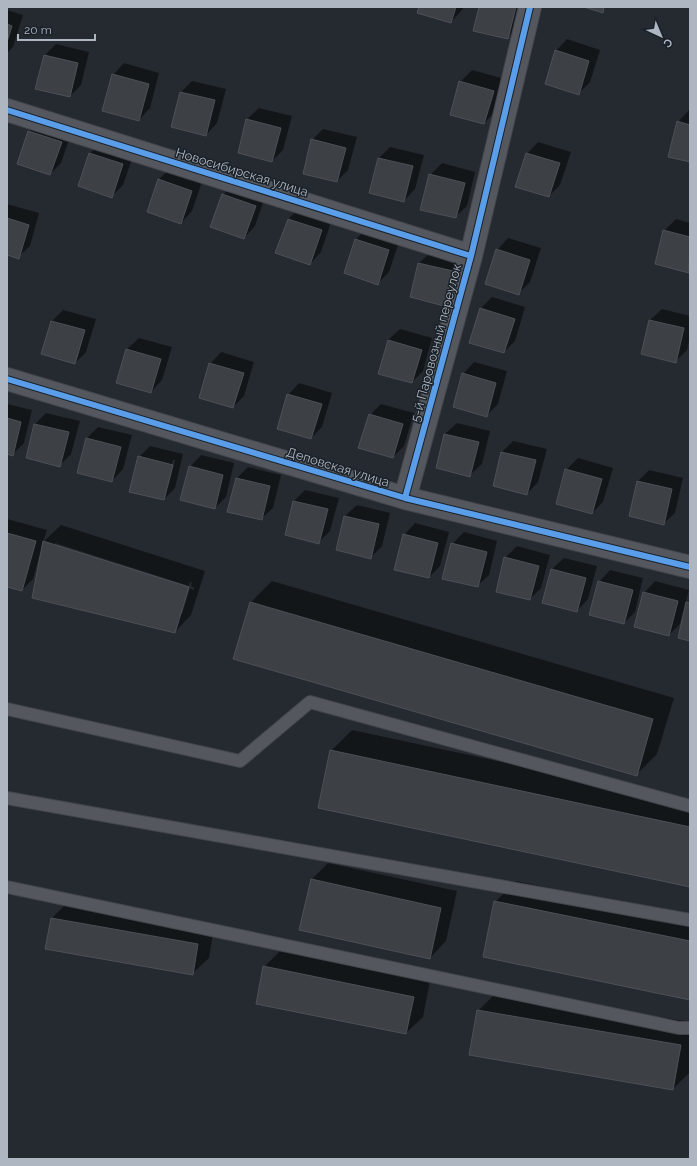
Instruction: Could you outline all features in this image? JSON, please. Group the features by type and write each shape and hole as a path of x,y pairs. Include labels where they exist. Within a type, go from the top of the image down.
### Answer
{"street":[{"name":"5-й Паровозный переулок","path":"405,498 471,256 530,7"},
{"name":"Новосибирская улица","path":"7,110 471,256"},
{"name":"Деповская улица","path":"7,379 405,498 690,567"}],"lane":[{"path":"7,709 240,761 310,702 690,806"},
{"path":"7,798 690,920"},
{"path":"7,888 679,1028 690,1028"}],"building":[{"path":"419,7 456,7 451,23 417,13"},
{"path":"479,7 516,7 508,39 473,31"},
{"path":"584,7 604,7 603,13"},
{"path":"7,24 12,26 7,42"},
{"path":"555,50 589,61 579,95 545,84"},
{"path":"44,55 78,63 70,97 35,89"},
{"path":"112,74 149,84 139,121 102,111"},
{"path":"459,81 494,91 484,124 450,115"},
{"path":"180,92 215,100 206,136 171,127"},
{"path":"246,119 281,128 272,162 238,153"},
{"path":"677,121 690,125 690,162 668,157"},
{"path":"28,131 62,142 50,175 17,164"},
{"path":"311,139 346,148 337,182 303,174"},
{"path":"89,153 123,164 112,198 78,186"},
{"path":"526,153 560,163 549,197 515,187"},
{"path":"378,158 413,166 404,202 369,193"},
{"path":"429,174 465,183 456,218 420,210"},
{"path":"158,179 192,191 181,224 147,212"},
{"path":"222,194 256,206 244,239 210,227"},
{"path":"7,218 29,225 19,259 7,255"},
{"path":"288,219 322,230 310,265 275,253"},
{"path":"663,230 690,237 689,273 655,264"},
{"path":"355,239 389,250 378,285 344,273"},
{"path":"496,249 530,260 519,295 485,284"},
{"path":"418,263 453,271 444,306 410,297"},
{"path":"480,308 515,319 504,353 469,343"},
{"path":"649,320 684,328 676,363 641,354"},
{"path":"51,321 85,330 75,364 41,354"},
{"path":"388,340 422,350 412,383 378,374"},
{"path":"126,349 161,359 151,393 116,383"},
{"path":"209,363 244,373 233,408 199,398"},
{"path":"462,373 496,383 487,417 453,407"},
{"path":"287,394 322,404 311,439 277,429"},
{"path":"369,414 403,424 393,458 358,448"},
{"path":"7,418 21,422 13,456 7,454"},
{"path":"34,424 69,432 60,467 26,458"},
{"path":"444,434 479,442 470,477 436,468"},
{"path":"86,438 121,447 112,482 77,473"},
{"path":"501,452 536,460 527,495 493,486"},
{"path":"138,456 173,465 164,500 129,492"},
{"path":"189,466 223,475 215,509 180,500"},
{"path":"565,469 602,479 592,514 556,504"},
{"path":"236,478 270,486 262,520 227,512"},
{"path":"637,481 672,489 664,525 629,516"},
{"path":"293,501 328,509 319,544 285,535"},
{"path":"344,516 379,524 371,559 336,550"},
{"path":"7,533 36,541 22,591 7,587"},
{"path":"403,534 438,543 429,578 394,570"},
{"path":"43,541 189,587 175,633 32,598"},
{"path":"451,543 487,552 478,587 442,579"},
{"path":"504,557 539,566 530,600 496,592"},
{"path":"551,569 586,578 577,612 542,603"},
{"path":"598,581 633,590 624,624 589,615"},
{"path":"643,592 678,601 669,636 634,627"},
{"path":"250,602 653,719 637,776 233,659"},
{"path":"686,602 690,603 690,641 678,638"},
{"path":"330,750 690,827 690,887 318,808"},
{"path":"311,879 441,908 430,959 299,930"},
{"path":"494,901 690,941 690,1000 483,957"},
{"path":"51,918 198,944 193,975 45,949"},
{"path":"263,966 414,997 406,1034 256,1004"},
{"path":"477,1010 681,1045 673,1090 469,1055"}],"cycle path":[{"path":"405,498 471,256 530,7"},
{"path":"7,110 471,256"},
{"path":"7,379 405,498 690,567"}]}
